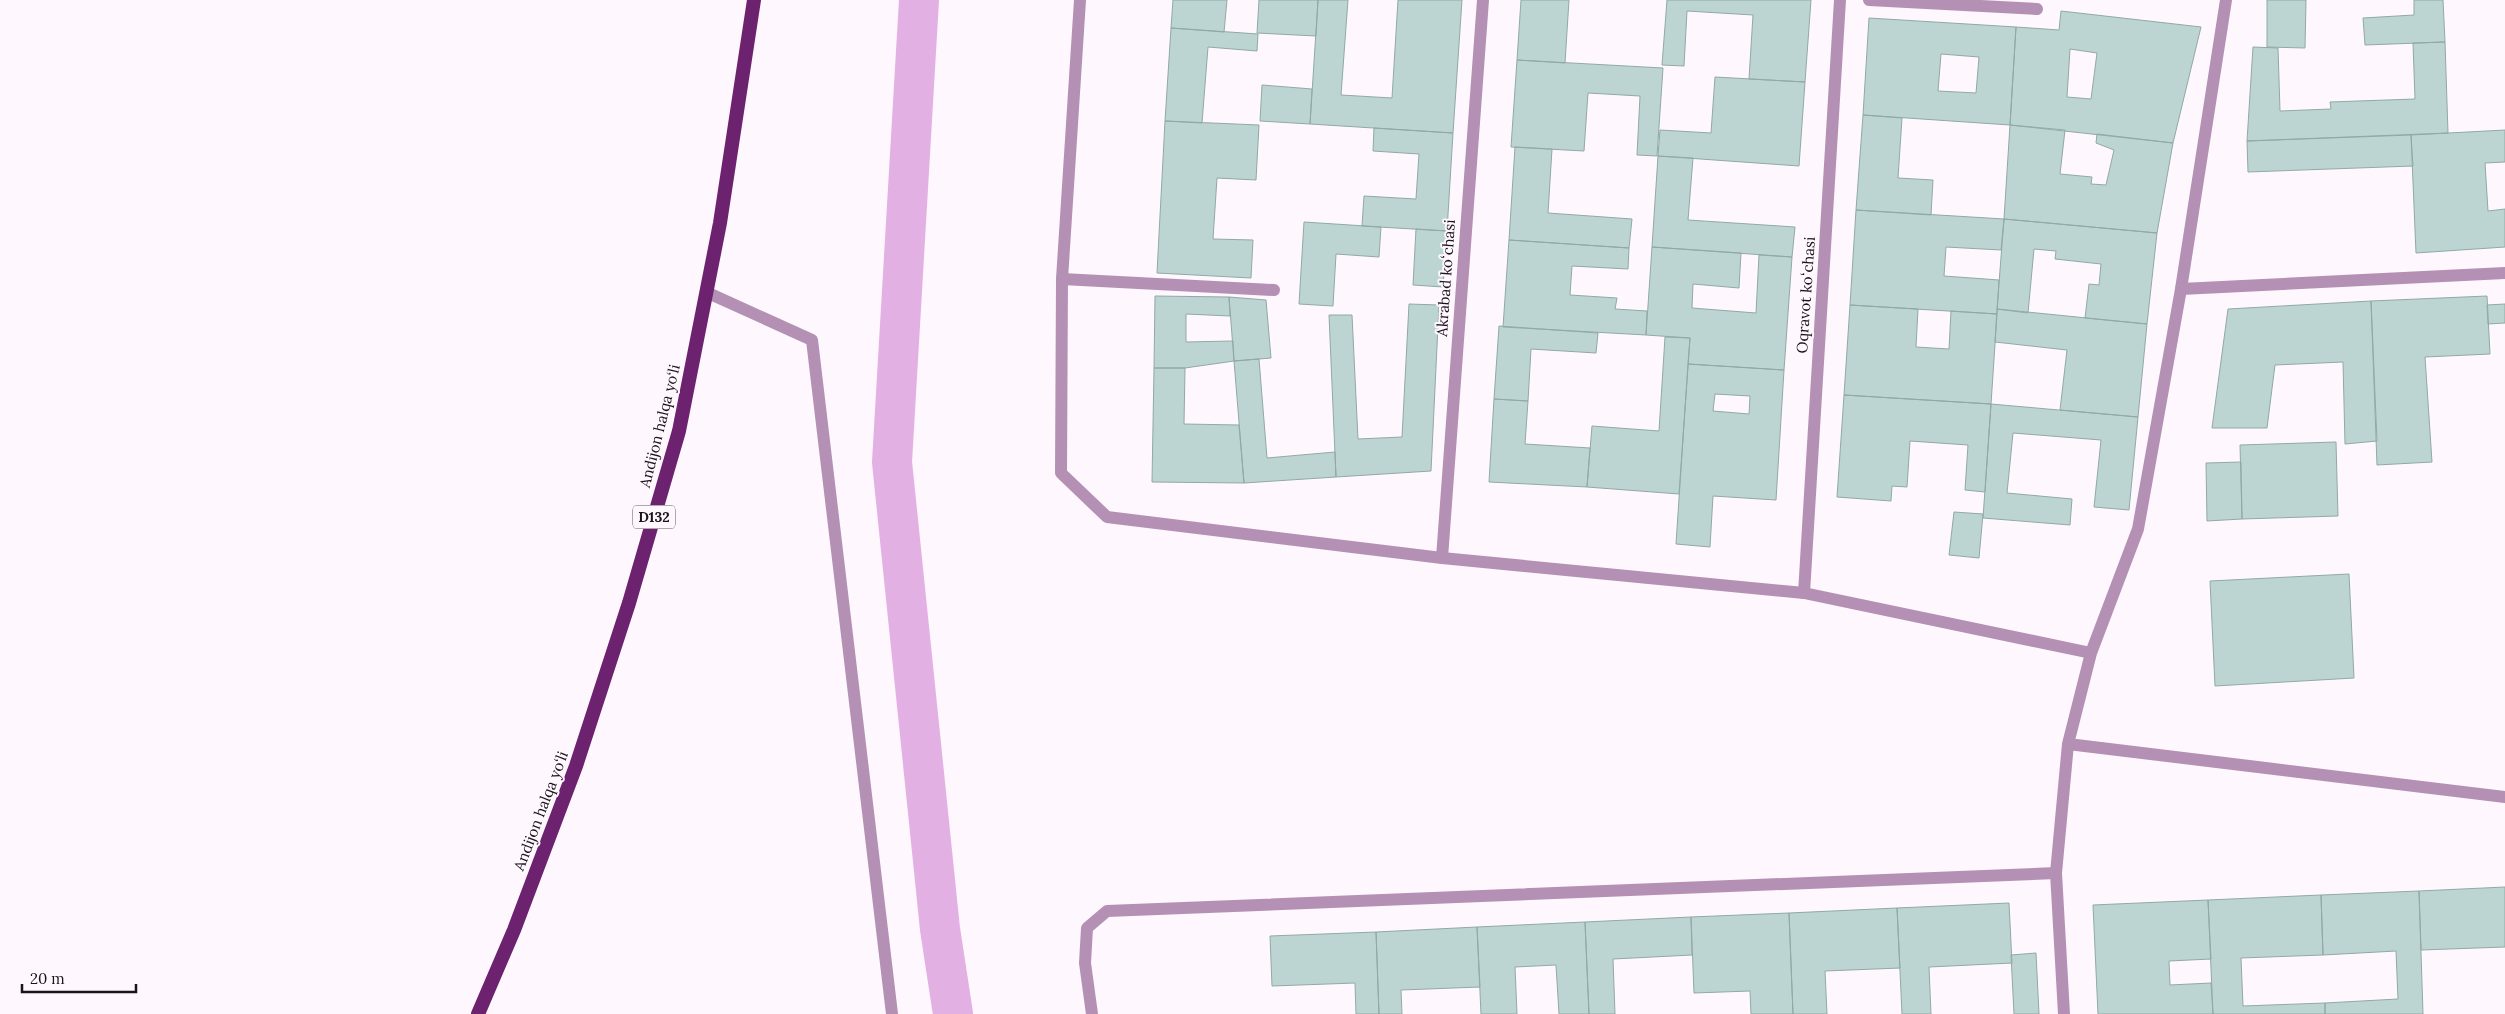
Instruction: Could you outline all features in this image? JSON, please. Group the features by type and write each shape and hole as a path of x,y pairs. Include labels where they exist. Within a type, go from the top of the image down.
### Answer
{"highway":[{"name":"Andijon halqa yo‘li","path":"478,1014 514,930 576,766 629,603 679,431 720,223 754,0"}],"street":[{"path":"1080,0 1062,279 1061,473 1108,517 1442,558 1804,592 2091,654"},
{"name":"Akrabad koʻchasi","path":"1442,558 1483,0"},
{"name":"Oqravot koʻchasi","path":"1804,592 1840,0"},
{"path":"1869,0 2037,9"},
{"path":"2064,1014 2056,873 2068,744 2091,654 2138,529 2181,289 2226,0"},
{"path":"2181,289 2505,273"},
{"path":"1062,279 1274,290"},
{"path":"706,292 812,340 892,1014"},
{"path":"2068,744 2505,797"},
{"path":"1092,1014 1086,963 1088,928 1107,911 2056,873"}],"building":[{"path":"1173,0 1227,0 1224,32 1171,28"},
{"path":"1259,0 1318,0 1316,36 1257,33"},
{"path":"1318,0 1348,0 1341,95 1392,98 1398,0 1462,0 1453,133 1310,124"},
{"path":"1521,0 1569,0 1565,63 1517,60"},
{"path":"1667,0 1811,0 1805,82 1749,79 1753,15 1687,11 1684,66 1662,65"},
{"path":"2267,0 2306,0 2305,48 2267,47"},
{"path":"2414,0 2443,0 2445,42 2365,45 2363,18 2414,15"},
{"path":"2061,11 2201,27 2173,143 2010,125 2016,27 2059,30","holes":["2070,49 2097,53 2091,99 2067,97"]},
{"path":"1869,18 2016,27 2010,125 1863,115","holes":["1941,54 1979,57 1976,93 1938,91"]},
{"path":"1171,28 1258,34 1257,51 1208,47 1202,123 1165,121"},
{"path":"2445,42 2448,133 2247,141 2253,47 2278,48 2280,111 2331,109 2330,102 2415,99 2413,43"},
{"path":"1517,60 1663,68 1657,156 1637,155 1640,96 1588,93 1584,151 1511,147"},
{"path":"1715,77 1805,82 1799,166 1658,156 1660,130 1711,133"},
{"path":"1262,85 1312,89 1310,124 1260,121"},
{"path":"1863,115 1902,118 1898,178 1933,180 1931,215 1856,210"},
{"path":"1165,121 1259,125 1256,180 1217,178 1213,239 1253,240 1251,278 1157,273"},
{"path":"2010,125 2065,130 2060,174 2092,177 2091,184 2106,185 2114,150 2096,143 2097,134 2173,143 2157,233 2004,219"},
{"path":"1374,128 1453,133 1447,231 1362,226 1364,196 1416,199 1419,154 1373,151"},
{"path":"2505,130 2505,162 2485,163 2488,211 2505,209 2505,247 2416,253 2411,135"},
{"path":"2411,135 2413,166 2248,172 2247,141"},
{"path":"1515,147 1552,149 1548,213 1632,219 1629,248 1509,240"},
{"path":"1658,156 1693,158 1688,220 1795,227 1792,257 1652,247"},
{"path":"1856,210 2004,219 2001,250 1946,247 1944,276 1999,280 1997,314 1850,305"},
{"path":"2004,219 2157,233 2147,324 2085,318 2089,284 2099,285 2101,264 2055,259 2056,251 2034,249 2028,313 1997,309"},
{"path":"1304,222 1381,227 1379,257 1336,254 1333,306 1299,304"},
{"path":"1416,229 1447,231 1443,287 1413,285"},
{"path":"1509,240 1629,248 1628,269 1572,266 1570,295 1617,298 1615,309 1647,311 1646,335 1503,327"},
{"path":"1652,247 1741,253 1739,288 1693,284 1692,308 1756,313 1759,255 1792,257 1784,370 1688,364 1690,338 1646,335"},
{"path":"1155,296 1229,297 1230,316 1186,314 1186,342 1233,341 1234,361 1185,368 1154,368"},
{"path":"2487,296 2490,354 2425,357 2432,462 2377,465 2371,301"},
{"path":"1229,297 1266,300 1271,358 1234,361"},
{"path":"2371,301 2377,441 2345,444 2343,362 2275,365 2267,428 2212,428 2228,309"},
{"path":"1409,304 1439,305 1431,471 1336,477 1329,315 1352,315 1358,439 1402,437"},
{"path":"2505,304 2505,323 2488,324 2487,305"},
{"path":"1850,305 1918,309 1916,347 1949,349 1951,311 1997,314 1991,404 1844,395"},
{"path":"1997,309 2147,324 2138,417 2060,410 2067,350 1995,342"},
{"path":"1499,326 1598,333 1596,353 1531,349 1528,401 1494,399"},
{"path":"1665,337 1690,338 1679,494 1587,487 1592,426 1659,431"},
{"path":"1259,359 1267,458 1335,452 1336,477 1244,483 1234,361"},
{"path":"1688,364 1784,370 1776,500 1713,496 1710,547 1676,544","holes":["1715,394 1750,396 1749,414 1713,411"]},
{"path":"1154,368 1185,368 1184,424 1239,425 1244,483 1152,482"},
{"path":"1844,395 1991,404 1985,492 1965,490 1968,445 1910,441 1907,487 1892,486 1891,501 1837,497"},
{"path":"1494,399 1528,401 1525,444 1590,448 1587,487 1489,482"},
{"path":"1991,404 2138,417 2129,510 2094,507 2101,440 2013,433 2007,493 2072,499 2070,525 1983,518"},
{"path":"2336,442 2338,516 2242,519 2240,445"},
{"path":"2241,462 2242,519 2207,521 2206,463"},
{"path":"1954,512 1983,514 1979,558 1949,555"},
{"path":"2349,574 2354,678 2215,686 2210,581"},
{"path":"2505,887 2505,947 2421,950 2419,891"},
{"path":"2419,891 2423,1014 2325,1014 2325,1003 2398,999 2396,951 2323,955 2321,895"},
{"path":"2321,895 2323,955 2241,958 2243,1006 2325,1003 2325,1014 2213,1014 2208,900"},
{"path":"2208,900 2211,959 2169,961 2170,985 2211,983 2213,1014 2098,1014 2093,905"},
{"path":"2009,903 2012,963 1929,967 1931,1014 1902,1014 1897,908"},
{"path":"1897,908 1900,968 1825,971 1827,1014 1793,1014 1789,913"},
{"path":"1789,913 1793,1014 1751,1014 1750,991 1694,993 1691,917"},
{"path":"1691,917 1692,955 1613,959 1615,1014 1589,1014 1585,922"},
{"path":"1585,922 1589,1014 1559,1014 1556,965 1515,967 1517,1014 1481,1014 1477,927"},
{"path":"1477,927 1480,987 1401,990 1402,1014 1379,1014 1376,932"},
{"path":"1376,932 1379,1014 1356,1014 1355,983 1272,986 1270,936"},
{"path":"2036,953 2039,1014 2014,1014 2011,955"}],"waterway":[{"path":"919,0 892,462 940,929 953,1014"}]}
